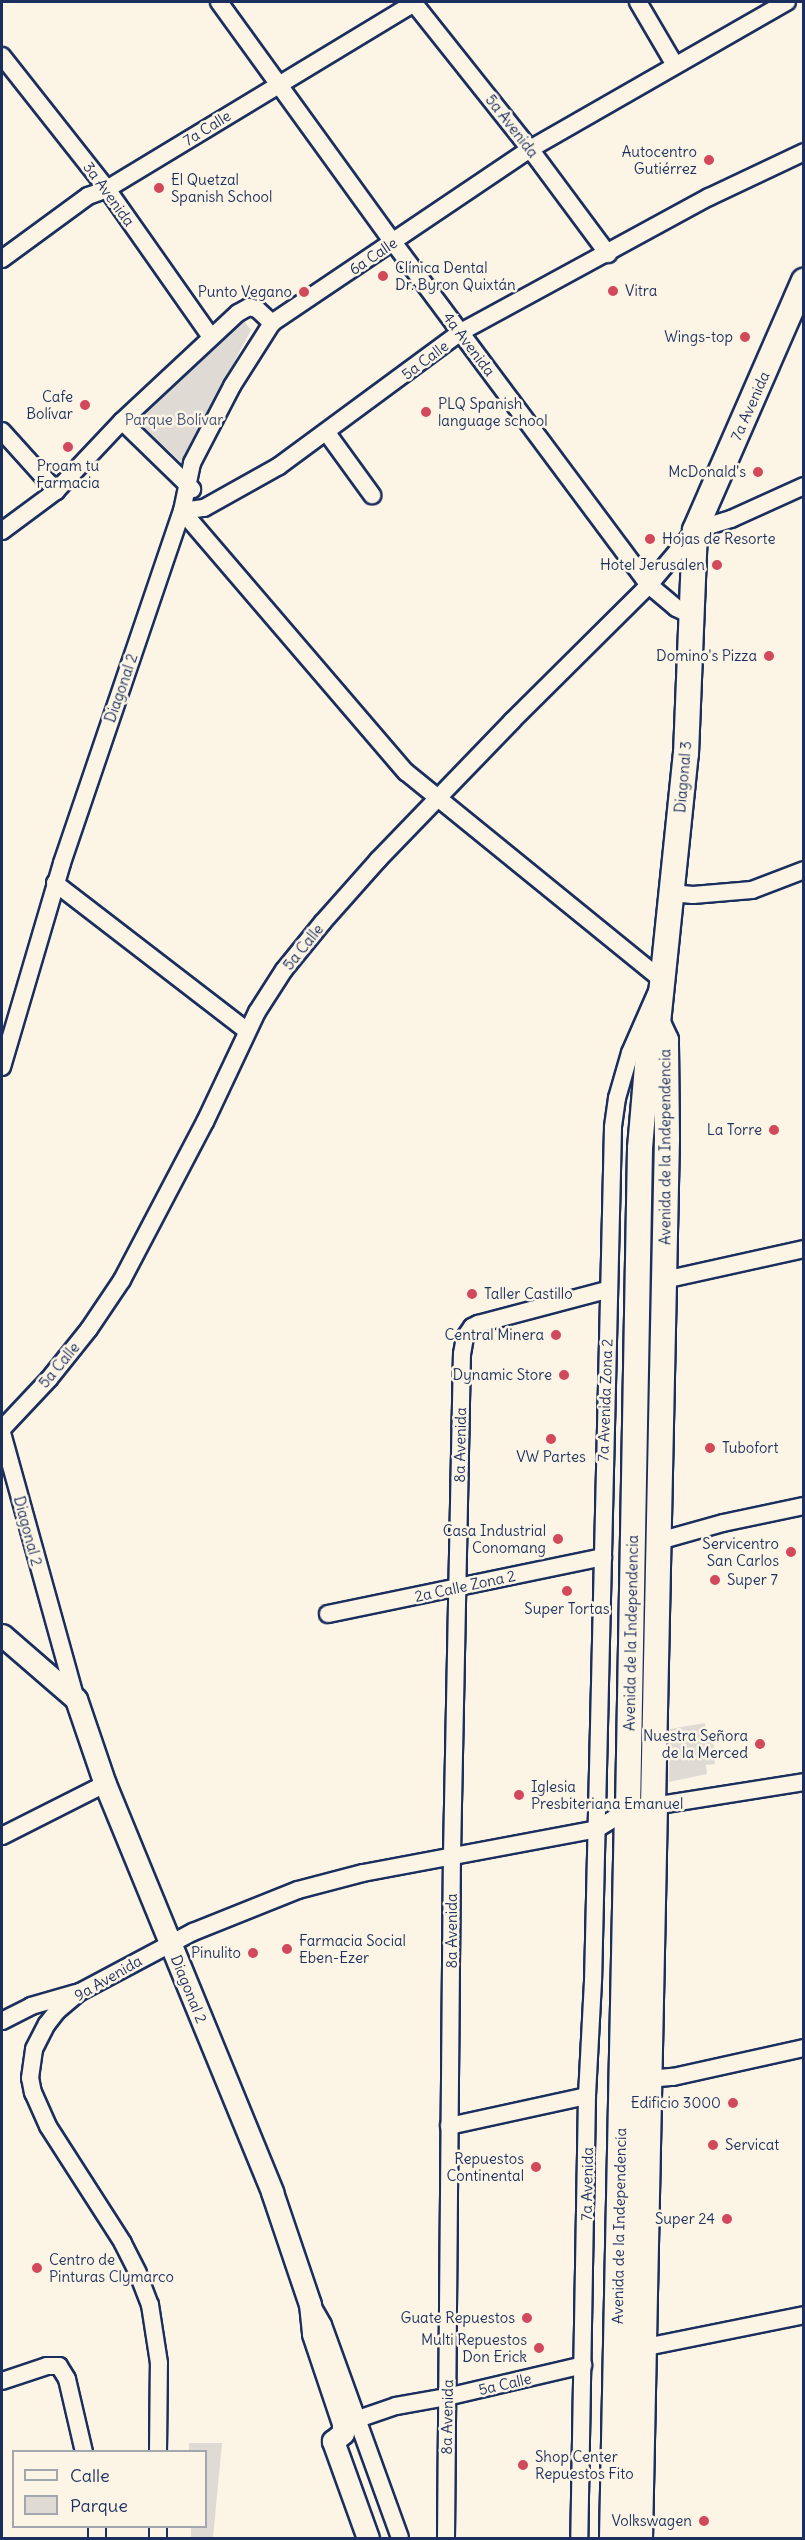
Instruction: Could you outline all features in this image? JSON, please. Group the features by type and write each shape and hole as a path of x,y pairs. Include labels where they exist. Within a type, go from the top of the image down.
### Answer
{"main road":[{"name":"7a Avenida","path":"695,530 804,281"},
{"name":"Diagonal 3","path":"658,1023 689,700 695,530"},
{"name":"Avenida de la Independencia","path":"612,2538 640,1808 658,1541 664,1280 666,1041 658,1023"},
{"name":"Avenida de la Independencia","path":"638,2538 648,2079 640,1808 640,1148 649,1042 658,1023"}],"street":[{"name":"4a Avenida","path":"219,2 393,242 649,585 676,608 691,615"},
{"name":"7a Calle","path":"2,259 88,196 106,189 414,2"},
{"name":"5a Avenida","path":"414,2 530,149 608,254"},
{"path":"638,2 675,65"},
{"name":"6a Calle","path":"272,323 530,149 787,2"},
{"name":"3a Avenida","path":"2,56 106,189 211,337"},
{"name":"5a Calle","path":"182,511 204,508 279,466 327,433 461,332 740,181 804,152"},
{"path":"2,531 56,490 122,421 244,308 257,309 272,323"},
{"name":"Diagonal 2","path":"2,1066 4,1046 55,883 182,511 192,463 231,386 272,323"},
{"path":"122,421 187,482 204,508"},
{"path":"2,431 56,490"},
{"path":"327,433 372,495"},
{"path":"695,530 731,519 804,486"},
{"path":"182,511 406,772 662,980"},
{"name":"5a Calle","path":"2,1431 82,1338 122,1280 190,1153 247,1031 269,991 316,930 437,798 649,585 695,530"},
{"path":"671,893 693,895 752,890 804,870"},
{"path":"55,883 247,1031"},
{"name":"7a Avenida Zona 2","path":"597,1829 607,1290 613,1128 616,1098 630,1053 662,980"},
{"path":"664,1280 804,1249"},
{"name":"8a Avenida","path":"446,2538 451,2222 449,2126 452,1855 462,1354 465,1337 472,1327 607,1290"},
{"name":"Diagonal 2","path":"2,1431 76,1699 105,1784 272,2192 310,2304 313,2334 343,2423 343,2433 333,2441 368,2538"},
{"path":"658,1541 723,1523 804,1506"},
{"name":"2a Calle Zona 2","path":"328,1614 603,1557"},
{"path":"2,1635 76,1699"},
{"path":"640,1808 804,1782"},
{"path":"2,1836 105,1784"},
{"name":"9a Avenida","path":"158,2450 159,2364 150,2306 138,2273 123,2243 48,2126 36,2101 30,2078 34,2049 39,2037 57,2011 80,1992 170,1944 232,1915 298,1890 363,1873 597,1829 640,1808"},
{"name":"7a Avenida","path":"579,2538 587,2096 597,1829"},
{"path":"2,2021 47,2000 80,1992"},
{"path":"648,2079 673,2077 804,2048"},
{"path":"449,2126 587,2096"},
{"path":"310,2304 323,2325 400,2538"},
{"path":"641,2348 804,2314"},
{"path":"2,2381 46,2366 59,2366 67,2379 84,2450"},
{"name":"5a Calle","path":"358,2420 396,2406 447,2397 583,2366"},
{"path":"85,2538 97,2538"}],"green space":[{"name":"Parque Bolívar","path":"244,321 251,330 181,462 137,421"},
{"path":"705,1723 706,1732 713,1732 715,1764 706,1765 707,1774 669,1782 670,1729"},
{"path":"189,2443 222,2443 213,2538 191,2538 191,2528 207,2528 207,2450 189,2450"}],"place":[{"name":"Autocentro Gutiérrez","path":"709,160"},
{"name":"El Quetzal Spanish School","path":"159,188"},
{"name":"Clínica Dental Dr. Byron Quixtán","path":"383,276"},
{"name":"Vitra","path":"613,291"},
{"name":"Punto Vegano","path":"304,292"},
{"name":"Wings-top","path":"745,337"},
{"name":"Cafe Bolívar","path":"85,405"},
{"name":"PLQ Spanish language school","path":"426,412"},
{"name":"Proam tu Farmacia","path":"68,447"},
{"name":"McDonald's","path":"758,472"},
{"name":"Hojas de Resorte","path":"650,539"},
{"name":"Hotel Jerusalen","path":"717,565"},
{"name":"Domino's Pizza","path":"769,656"},
{"name":"La Torre","path":"774,1130"},
{"name":"Taller Castillo","path":"472,1294"},
{"name":"Central Minera","path":"556,1335"},
{"name":"Dynamic Store","path":"564,1375"},
{"name":"VW Partes","path":"551,1439"},
{"name":"Tubofort","path":"710,1448"},
{"name":"Casa Industrial Conomang","path":"558,1539"},
{"name":"Servicentro San Carlos","path":"791,1552"},
{"name":"Super 7","path":"715,1580"},
{"name":"Super Tortas","path":"567,1591"},
{"name":"Nuestra Señora de la Merced","path":"760,1744"},
{"name":"Iglesia Presbiteriana Emanuel","path":"519,1795"},
{"name":"Farmacia Social Eben-Ezer","path":"287,1949"},
{"name":"Pinulito","path":"253,1953"},
{"name":"Edificio 3000","path":"733,2103"},
{"name":"Servicat","path":"713,2145"},
{"name":"Repuestos Continental","path":"536,2167"},
{"name":"Super 24","path":"727,2219"},
{"name":"Centro de Pinturas Clymarco","path":"37,2268"},
{"name":"Guate Repuestos","path":"527,2318"},
{"name":"Multi Repuestos Don Erick","path":"539,2348"},
{"name":"Shop Center Repuestos Fito","path":"523,2465"},
{"name":"Volkswagen","path":"704,2521"}]}
